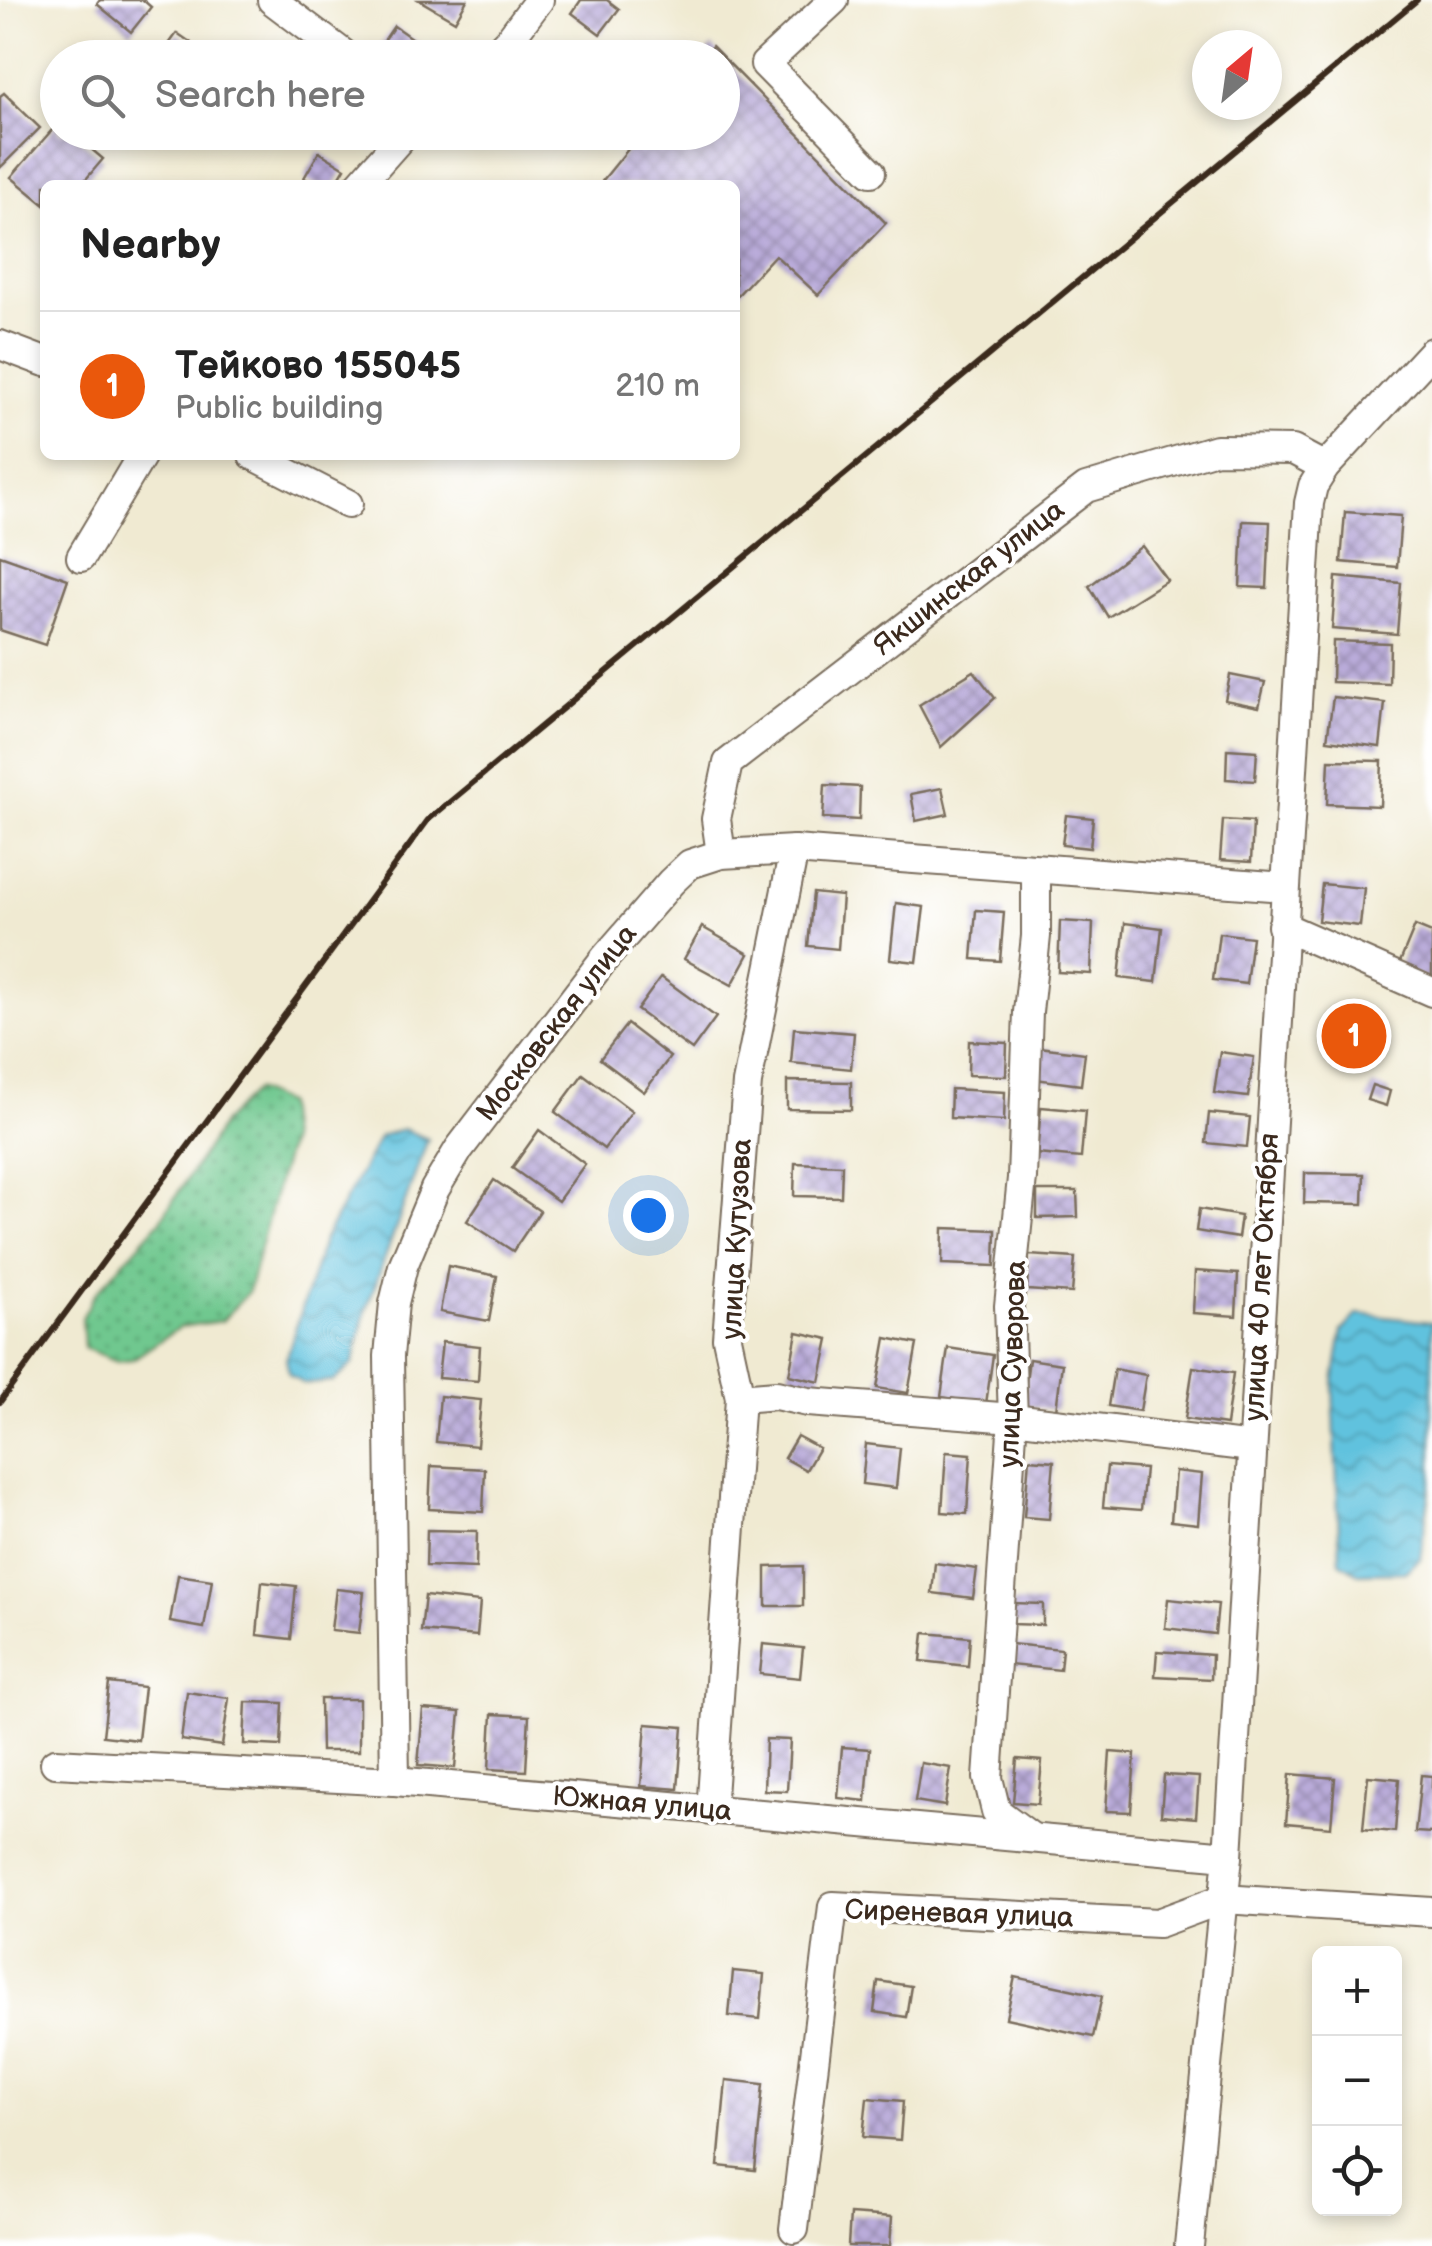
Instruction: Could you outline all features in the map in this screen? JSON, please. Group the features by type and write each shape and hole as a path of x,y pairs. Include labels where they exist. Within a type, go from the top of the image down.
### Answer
{"street":[{"path":"272,0 325,40"},
{"path":"509,40 540,0"},
{"path":"834,0 764,64 871,172"},
{"path":"363,180 390,150"},
{"path":"0,345 40,360"},
{"name":"улица 40 лет Октября","path":"1189,2246 1228,1856 1309,503 1325,467 1432,352"},
{"name":"Якшинская улица","path":"721,854 716,819 728,763 1086,488 1216,449 1292,450 1325,467"},
{"path":"81,557 139,460"},
{"path":"263,460 348,504"},
{"name":"Московская улица","path":"395,1780 389,1356 394,1304 403,1266 435,1189 459,1149 605,958 680,873 690,864 721,854 794,850 1285,887"},
{"name":"улица Кутузова","path":"711,1810 740,1398 727,1338 747,1083 794,850"},
{"name":"улица Суворова","path":"1034,1839 996,1811 988,1778 1013,1418 1009,1306 1022,1178 1036,870"},
{"path":"1282,926 1432,992"},
{"path":"740,1398 776,1395 808,1402 1013,1418 1252,1447"},
{"name":"Южная улица","path":"56,1762 395,1780 1228,1856"},
{"path":"1222,1898 1432,1912"},
{"name":"Сиреневая улица","path":"794,2228 833,1906 1158,1923 1222,1898"}],"green space":[{"path":"255,1090 285,1103 289,1141 248,1292 222,1321 180,1327 133,1359 117,1361 84,1348 82,1318 94,1295 160,1221 224,1121"}],"water":[{"path":"403,1129 428,1139 366,1310 353,1364 334,1381 304,1384 289,1374 286,1359 323,1241 380,1136"},
{"path":"1358,1314 1432,1322 1432,1476 1420,1559 1405,1572 1358,1573 1340,1562 1333,1388 1342,1331"}],"building":[{"path":"100,0 143,0 151,7 131,32 97,4"},
{"path":"419,0 467,0 455,21"},
{"path":"581,0 607,0 619,9 600,34 572,13"},
{"path":"394,26 414,40 384,40"},
{"path":"740,74 886,223 818,295 775,255 740,293 740,180 603,180 627,150 740,150"},
{"path":"4,93 40,128 0,168 0,96"},
{"path":"40,144 40,150 92,150 103,159 85,180 40,180 40,201 11,177"},
{"path":"319,152 345,168 338,180 304,178"},
{"path":"1345,512 1401,516 1397,567 1341,562"},
{"path":"1243,521 1270,522 1267,588 1240,587"},
{"path":"1142,546 1167,580 1108,617 1089,586"},
{"path":"0,555 68,579 45,645 0,630"},
{"path":"1336,577 1401,583 1397,634 1332,629"},
{"path":"1333,641 1390,643 1389,684 1332,682"},
{"path":"974,671 995,698 941,747 919,705"},
{"path":"1230,675 1265,682 1259,707 1225,700"},
{"path":"1333,697 1385,703 1380,747 1327,740"},
{"path":"1227,749 1257,751 1255,781 1226,779"},
{"path":"1329,760 1382,761 1380,806 1327,804"},
{"path":"825,785 860,787 859,820 823,818"},
{"path":"942,788 948,814 916,821 911,794"},
{"path":"1066,815 1093,818 1090,848 1062,845"},
{"path":"1223,820 1253,822 1251,862 1220,860"},
{"path":"1322,884 1364,888 1360,926 1318,921"},
{"path":"813,893 842,896 838,949 808,946"},
{"path":"896,903 924,907 917,962 890,959"},
{"path":"976,910 1004,912 1000,961 972,959"},
{"path":"1060,921 1093,923 1091,974 1058,972"},
{"path":"1125,923 1162,928 1156,982 1119,978"},
{"path":"1415,926 1432,933 1432,982 1398,967"},
{"path":"702,927 749,954 732,985 684,959"},
{"path":"1219,933 1252,937 1246,984 1213,980"},
{"path":"661,977 716,1017 692,1050 637,1010"},
{"path":"1338,1013 1381,1031 1369,1059 1327,1042"},
{"path":"627,1024 670,1057 644,1092 600,1059"},
{"path":"794,1028 854,1033 851,1069 791,1063"},
{"path":"969,1041 1007,1043 1006,1076 968,1075"},
{"path":"1039,1047 1085,1053 1081,1085 1035,1079"},
{"path":"1220,1052 1254,1057 1248,1097 1214,1093"},
{"path":"583,1074 632,1111 604,1149 555,1112"},
{"path":"787,1081 851,1082 851,1110 787,1109"},
{"path":"1372,1085 1390,1091 1386,1106 1367,1100"},
{"path":"951,1089 1005,1092 1004,1121 950,1118"},
{"path":"1041,1107 1085,1111 1081,1158 1037,1154"},
{"path":"1209,1113 1250,1117 1247,1147 1206,1143"},
{"path":"539,1130 585,1164 558,1201 512,1168"},
{"path":"795,1163 842,1165 841,1197 794,1196"},
{"path":"1305,1173 1364,1174 1363,1204 1304,1203"},
{"path":"494,1180 540,1211 513,1251 467,1221"},
{"path":"1037,1191 1077,1191 1078,1217 1037,1218"},
{"path":"1199,1209 1241,1216 1238,1238 1196,1231"},
{"path":"943,1228 996,1230 995,1266 942,1264"},
{"path":"1029,1255 1075,1258 1072,1293 1027,1290"},
{"path":"448,1266 497,1276 489,1321 440,1312"},
{"path":"1195,1271 1238,1274 1236,1316 1193,1313"},
{"path":"797,1332 829,1339 820,1382 789,1375"},
{"path":"886,1338 917,1344 908,1393 877,1388"},
{"path":"442,1342 480,1346 478,1381 438,1378"},
{"path":"948,1348 993,1355 986,1404 941,1397"},
{"path":"1029,1359 1062,1364 1056,1410 1023,1405"},
{"path":"1193,1367 1233,1373 1226,1425 1185,1419"},
{"path":"1114,1369 1146,1375 1140,1411 1108,1406"},
{"path":"440,1396 481,1400 477,1446 436,1442"},
{"path":"797,1436 819,1448 806,1470 784,1458"},
{"path":"866,1444 900,1448 896,1488 862,1484"},
{"path":"946,1452 971,1454 967,1514 942,1512"},
{"path":"1029,1459 1054,1461 1049,1519 1024,1517"},
{"path":"431,1466 485,1469 483,1512 429,1509"},
{"path":"1107,1466 1145,1469 1141,1510 1103,1507"},
{"path":"1175,1471 1202,1474 1198,1524 1171,1521"},
{"path":"427,1530 477,1531 476,1568 426,1566"},
{"path":"935,1563 977,1569 973,1598 932,1593"},
{"path":"803,1566 803,1606 766,1606 766,1567"},
{"path":"178,1575 212,1580 204,1628 170,1622"},
{"path":"262,1582 296,1586 291,1639 257,1635"},
{"path":"336,1589 364,1592 359,1633 331,1630"},
{"path":"425,1596 480,1602 477,1636 421,1631"},
{"path":"1168,1599 1218,1604 1215,1634 1165,1628"},
{"path":"1012,1603 1043,1604 1043,1625 1011,1624"},
{"path":"924,1633 970,1637 968,1666 921,1661"},
{"path":"763,1644 803,1648 800,1678 760,1674"},
{"path":"1011,1644 1062,1649 1060,1670 1009,1665"},
{"path":"1157,1651 1212,1655 1211,1679 1155,1676"},
{"path":"109,1683 144,1687 138,1740 103,1736"},
{"path":"187,1692 229,1698 222,1746 181,1740"},
{"path":"320,1699 359,1699 359,1751 321,1751"},
{"path":"246,1702 283,1703 281,1746 244,1744"},
{"path":"423,1709 460,1712 455,1768 418,1765"},
{"path":"492,1714 529,1716 526,1771 489,1769"},
{"path":"646,1724 683,1727 678,1789 641,1786"},
{"path":"766,1739 790,1740 787,1791 764,1790"},
{"path":"842,1747 870,1749 866,1801 838,1798"},
{"path":"1110,1752 1135,1754 1131,1812 1106,1811"},
{"path":"1017,1759 1042,1761 1038,1804 1013,1802"},
{"path":"921,1763 951,1768 945,1806 915,1801"},
{"path":"1290,1774 1335,1778 1331,1827 1286,1823"},
{"path":"1164,1775 1199,1777 1196,1818 1161,1815"},
{"path":"1421,1775 1432,1776 1432,1833 1415,1832"},
{"path":"1368,1776 1399,1779 1395,1832 1363,1829"},
{"path":"733,1971 764,1974 760,2019 729,2016"},
{"path":"1015,1977 1102,1996 1093,2037 1006,2018"},
{"path":"878,1981 911,1986 906,2017 874,2012"},
{"path":"726,2080 763,2084 755,2170 718,2166"},
{"path":"867,2098 903,2101 900,2140 863,2137"},
{"path":"850,2214 892,2217 890,2246 848,2246"}],"railway":[{"path":"0,1402 428,820 1417,0"}],"place":[{"name":"Тейково 155045","path":"1354,1036"}]}
